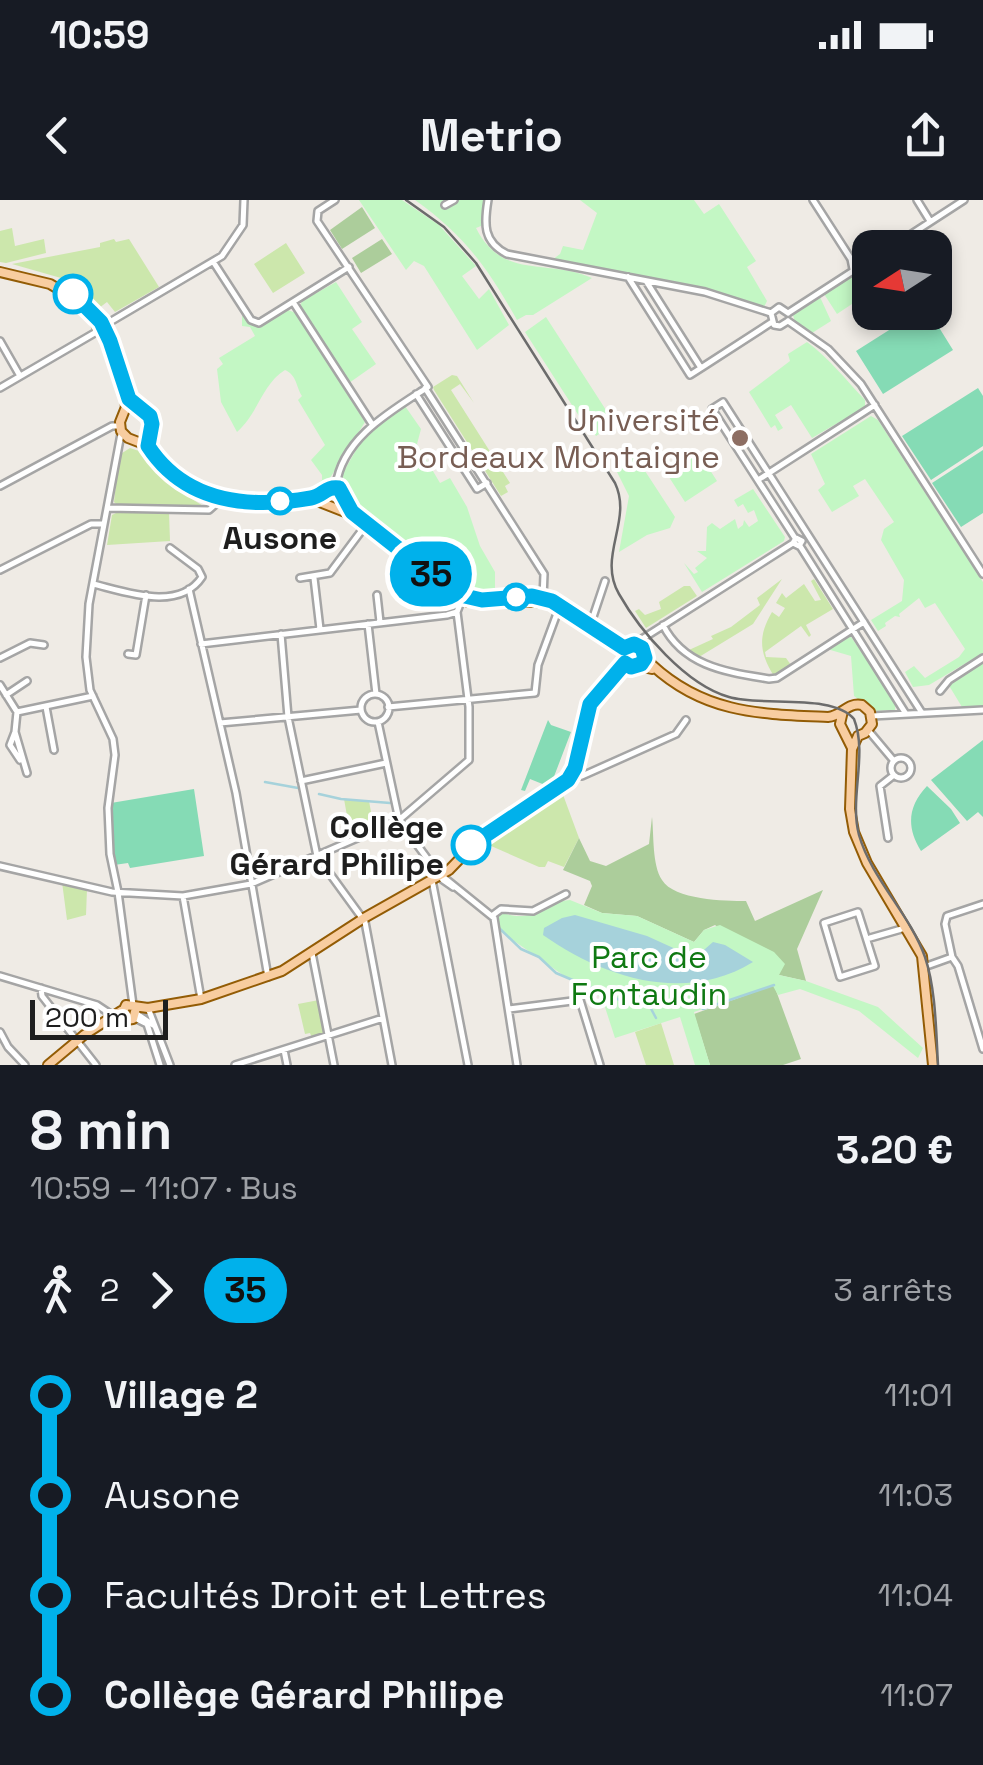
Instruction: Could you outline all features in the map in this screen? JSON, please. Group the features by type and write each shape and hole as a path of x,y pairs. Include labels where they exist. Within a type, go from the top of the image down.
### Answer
{"main road":[{"path":"0,271 42,281 65,292 102,328 129,399 151,420 148,446 164,466 190,487 211,497 262,502 313,498 336,486 342,489 352,512 459,596 543,598 624,648"},
{"path":"102,328 126,404 120,428 174,480 218,502 249,506 316,501 346,511 459,596 475,603 536,602 560,606"},
{"path":"123,414 140,408"},
{"path":"134,440 149,433"},
{"path":"324,492 322,499 330,508"},
{"path":"330,508 343,504 345,498"},
{"path":"625,663 624,648 634,644 642,648 652,665 688,689 727,709 750,714 828,717 857,704 866,708 872,716 868,730 858,736 852,749 850,809 854,832 922,967 934,1065"},
{"path":"638,666 645,654"},
{"path":"625,663 650,668 727,712 829,720 858,736"},
{"path":"48,1065 77,1040 126,1013 201,999 268,977 435,878 510,817 561,787 572,774 590,704 625,663"},
{"path":"843,711 843,730 852,749"}],"street":[{"path":"0,388 214,262 238,235 245,216 244,200"},
{"path":"334,200 318,212 316,219 544,574 543,598"},
{"path":"445,205 454,200"},
{"path":"488,200 486,231 502,252 736,300 771,313"},
{"path":"813,200 852,264"},
{"path":"917,200 930,222"},
{"path":"918,230 964,200"},
{"path":"214,262 256,323 294,304 350,267"},
{"path":"788,312 852,271"},
{"path":"628,277 690,375 772,322"},
{"path":"645,280 701,368"},
{"path":"294,304 372,424"},
{"path":"771,313 779,307 788,312"},
{"path":"788,312 788,322"},
{"path":"771,313 772,322"},
{"path":"772,322 780,326 788,322"},
{"path":"788,322 837,357 876,406 983,574"},
{"path":"667,338 678,332"},
{"path":"0,341 20,376"},
{"path":"336,486 340,469 372,424 426,388"},
{"path":"416,394 476,489 486,484"},
{"path":"906,714 712,409 723,402 922,713"},
{"path":"758,480 876,406"},
{"path":"0,486 95,434 112,426 120,428 88,616 86,657 93,696 113,739 115,755 108,808 110,854 132,992 126,1013"},
{"path":"118,448 134,440"},
{"path":"108,508 209,510 218,502"},
{"path":"0,570 92,524 104,524"},
{"path":"300,578 330,574 365,526"},
{"path":"634,644 808,534"},
{"path":"93,584 170,598 201,580 200,571 170,548"},
{"path":"314,578 320,629"},
{"path":"590,626 605,581"},
{"path":"189,589 236,793 268,977"},
{"path":"128,654 136,655 146,595"},
{"path":"378,596 380,622"},
{"path":"0,866 118,892 183,896 251,884 399,820 469,760 459,596"},
{"path":"388,707 531,694 537,689 538,665 560,606"},
{"path":"201,644 457,612"},
{"path":"663,626 672,641 705,666 769,679 777,678 864,622"},
{"path":"368,624 376,694"},
{"path":"281,634 288,717 316,856 364,918 392,1065"},
{"path":"0,658 30,643 44,645"},
{"path":"940,691 949,680 983,658"},
{"path":"27,680 2,689 17,712 15,732 27,774"},
{"path":"361,710 368,720 378,722 386,716 384,698 376,694"},
{"path":"361,710 365,699 376,694"},
{"path":"17,712 93,696"},
{"path":"46,706 54,750"},
{"path":"220,723 361,710"},
{"path":"872,716 983,710"},
{"path":"572,774 582,776 676,734 686,720"},
{"path":"378,722 399,820 435,878 468,1065"},
{"path":"868,730 894,761"},
{"path":"903,759 910,768 904,778 894,775 891,766 903,759"},
{"path":"301,782 386,763"},
{"path":"888,838 880,786 894,775"},
{"path":"435,878 446,876 492,915 517,1065"},
{"path":"492,915 502,908 512,912 539,909 566,894"},
{"path":"183,896 201,999"},
{"path":"983,904 945,918 952,957 983,1048"},
{"path":"858,912 869,938 875,966 840,977 824,923 858,912"},
{"path":"869,938 907,932"},
{"path":"312,954 334,1065"},
{"path":"922,967 952,957"},
{"path":"0,976 126,1013 155,1027"},
{"path":"41,988 42,996 96,1065"},
{"path":"509,1010 580,1000 600,1065"},
{"path":"148,1008 170,1065"},
{"path":"126,1013 148,1026 160,1065"},
{"path":"235,1065 383,1018"},
{"path":"0,1032 25,1065"},
{"path":"284,1050 287,1065"}],"green space":[{"path":"359,200 402,200 439,225 476,266 462,276 479,299 489,289 509,325 477,350 424,266 414,261 406,270"},
{"path":"415,200 485,200 481,226 476,228 499,255 513,262 592,278 533,315 517,320 473,254 448,226"},
{"path":"580,200 694,200 704,214 719,204 756,261 747,267 767,301 764,307 718,293 552,260 563,246 583,250 597,213"},
{"path":"362,207 375,228 342,249 330,230"},
{"path":"12,228 15,246 44,239 46,253 0,262 0,231"},
{"path":"129,239 159,287 115,312 107,302 99,308 61,278 12,264 100,247 100,243"},
{"path":"382,239 392,254 361,273 352,258"},
{"path":"286,243 305,273 273,293 254,264"},
{"path":"852,276 852,304 837,314 824,294"},
{"path":"336,282 362,322 352,329 376,364 349,383 300,306 302,301"},
{"path":"820,297 831,321 812,333 795,322 793,315"},
{"path":"288,310 296,313 365,422 330,478 317,490 309,490 322,480 322,475 311,460 325,445 298,400 302,396 289,372 285,370 277,376 237,432 221,402 217,369 223,364 219,358 255,336 250,327 242,326 242,316 258,327"},
{"path":"546,317 615,424 596,436 588,430 525,332"},
{"path":"889,330 941,330 953,350 883,394 856,351"},
{"path":"807,342 865,400 865,407 812,438 791,405 775,415 783,428 771,428 749,392 790,361 788,354"},
{"path":"452,375 457,376 474,403 460,384 451,390 510,483 505,486 508,492 501,496 434,390"},
{"path":"978,388 983,396 983,446 931,480 902,436"},
{"path":"405,406 421,429 417,444 440,483 450,478 467,507 480,546 495,572 495,590 472,591 454,584 387,534 352,500 352,491 342,476 344,471 367,431"},
{"path":"871,416 878,420 983,582 983,653 929,685 913,687 905,672 914,666 925,678 965,649 935,603 925,608 919,598 878,631 871,620 902,601 904,580 881,540 884,529 894,522 865,479 853,486 859,496 832,512 818,490 825,484 811,454"},
{"path":"130,448 139,451 172,487 205,507 118,506 114,502 119,455"},
{"path":"983,450 983,513 961,527 932,483"},
{"path":"632,451 675,517 670,528 647,535 619,552 629,496 613,464"},
{"path":"699,453 717,481 685,502 667,474"},
{"path":"753,489 784,541 702,592 684,563 694,574 698,572 695,568 707,558 697,551 706,551 707,527 712,523 720,529 735,519 738,529 744,520 749,527 758,521 754,510 748,513 743,504 738,507 734,500"},
{"path":"169,512 170,541 107,545 112,515"},
{"path":"782,579 753,624 699,657 689,650 713,639 711,636 731,627 760,605 757,598"},
{"path":"814,579 833,609 806,625 809,637 801,626 765,652 766,657 786,658 791,665 774,676 765,659 762,644 767,621 772,612 779,617 785,608 776,603 782,593 786,598 804,584 815,601 821,600 811,581"},
{"path":"690,586 697,596 646,628 635,611 639,609 645,615 661,609 659,602"},
{"path":"849,634 896,702 895,710 874,711 854,696 851,656 827,649"},
{"path":"983,662 983,706 962,707 948,684"},
{"path":"548,720 551,725 571,732 550,787 530,779 525,791 521,790"},
{"path":"983,740 983,817 978,812 967,821 931,780"},
{"path":"927,786 960,823 921,851 911,817"},
{"path":"194,789 204,856 130,868 128,863 114,865 111,803"},
{"path":"562,792 579,838 564,867 548,861 545,867 539,867 482,842"},
{"path":"344,799 369,801 374,828 351,838"},
{"path":"652,817 659,874 677,892 746,901 755,921 823,890 797,949 806,981 779,975 715,925 704,930 694,942 637,916 602,913 584,905 592,886 590,881 563,870 579,838 590,861 606,866 649,844"},
{"path":"62,882 87,889 86,915 67,920"},
{"name":"Parc de Fontaudin","path":"570,900 602,913 637,916 694,942 704,930 720,925 774,952 785,964 779,975 878,1007 923,1048 918,1058 859,1011 800,989 778,995 773,986 694,1012 710,1065 695,1065 680,1017 615,1038 602,998 497,929 495,917 500,912 530,915"},
{"path":"774,985 801,1059 783,1065 710,1065 694,1014"},
{"path":"319,1000 326,1032 312,1038 310,1033 305,1034 298,1004"},
{"path":"661,1023 674,1065 646,1065 635,1032"}],"water":[{"path":"575,915 647,936 691,956 697,956 713,942 753,962 700,982 673,983 618,974 543,935 544,928"}],"waterway":[{"path":"265,782 298,788"},
{"path":"319,794 390,803"},
{"path":"341,849 425,878"},
{"path":"497,926 521,949 539,957 556,973 627,1003 648,1003 656,1018"},
{"path":"685,1004 703,1009 774,985"}],"tram line":[{"path":"406,200 444,227 476,263 615,483 620,511 613,580 628,609 652,640 681,669 713,691 743,700 830,706 854,719 859,747 859,835 925,957 933,997 938,1065"}],"bus line":[{"name":"35","path":"73,294 101,322 129,399 150,416 148,446 176,478 190,487 219,499 249,503 313,498 329,487 339,488 352,512 456,594 482,600 532,596 552,601 624,648 634,644 642,648 645,658 641,664 631,667 625,663 590,704 575,768 568,780 471,845"}],"place":[{"name":"Université Bordeaux Montaigne","path":"740,438"},
{"name":"Ausone","path":"280,501"},
{"name":"Collège Gérard Philipe","path":"471,845"}]}
